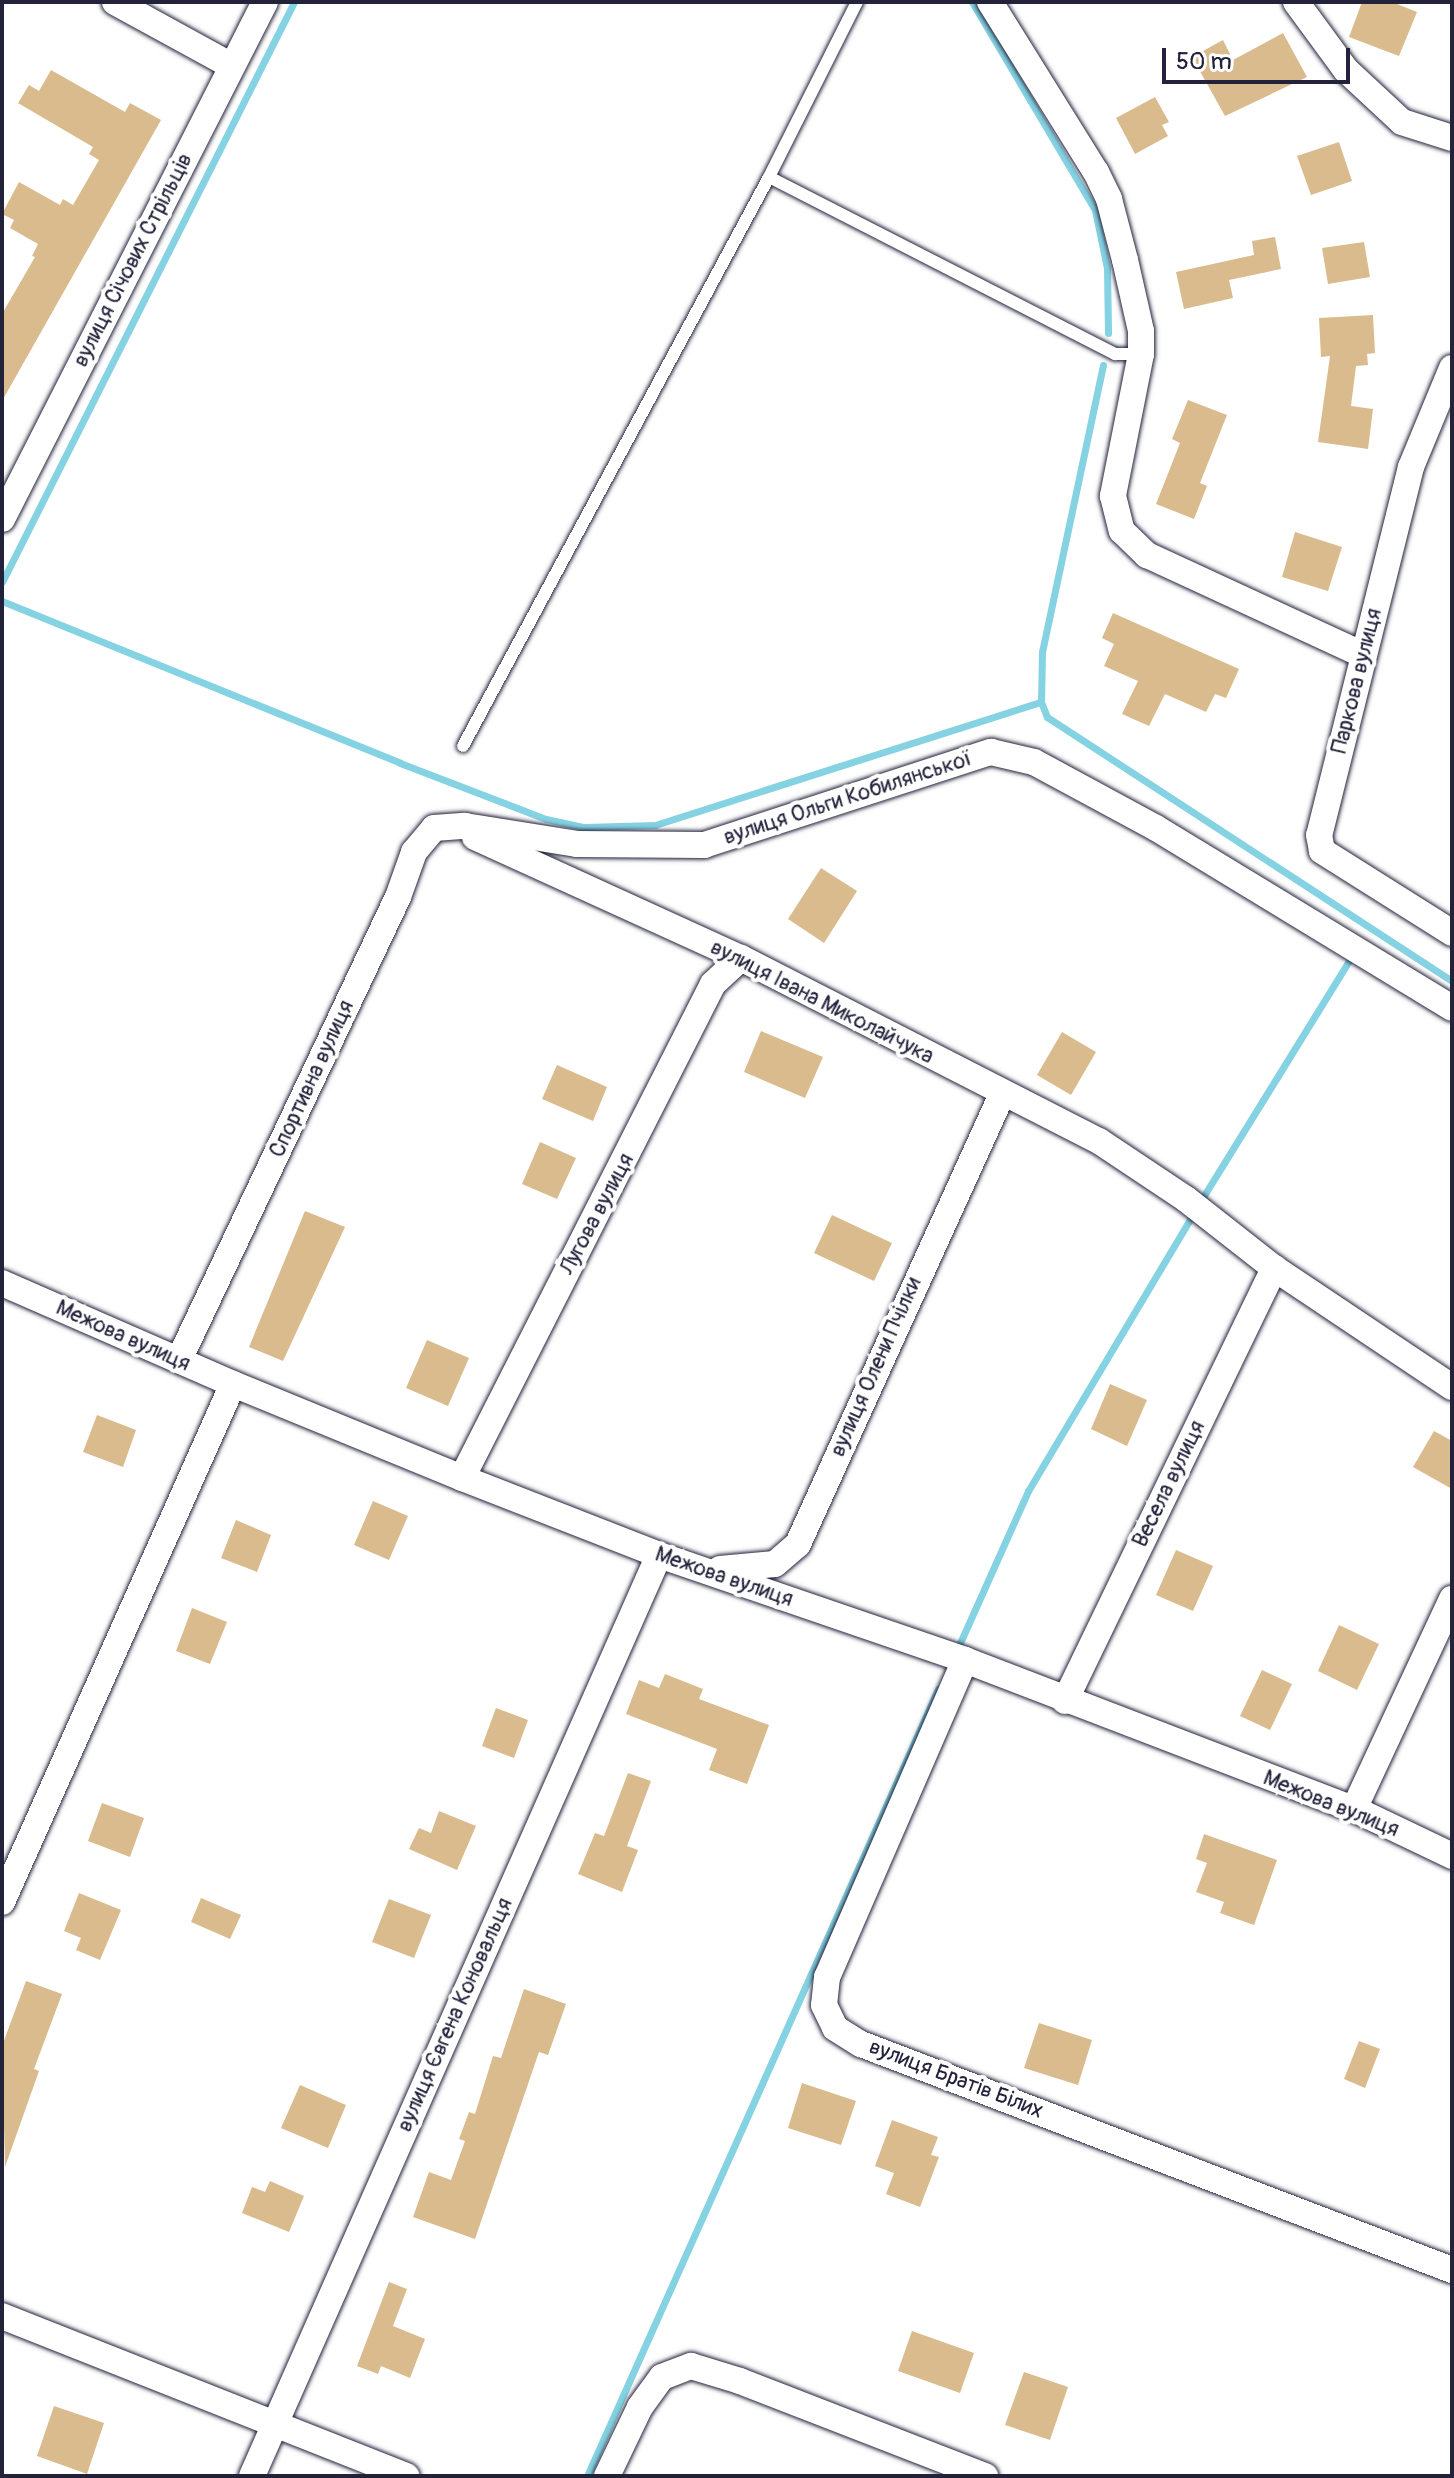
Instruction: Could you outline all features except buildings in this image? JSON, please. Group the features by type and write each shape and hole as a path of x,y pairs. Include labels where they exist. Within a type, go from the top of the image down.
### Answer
{"street":[{"path":"115,2 232,66"},
{"name":"вулиця Січових Стрільців","path":"2,519 265,2"},
{"path":"990,2 1096,172 1109,199 1136,305 1141,354 1113,496 1122,531 1147,555 1363,655"},
{"path":"1296,2 1346,70 1402,122 1452,138"},
{"name":"Паркова вулиця","path":"1452,368 1411,467 1319,835 1322,851 1452,933"},
{"name":"вулиця Ольги Кобилянської","path":"456,825 577,844 704,845 991,752 1034,762 1156,828 1452,1008"},
{"name":"вулиця Івана Миколайчука","path":"456,825 741,958 1099,1141 1196,1206 1274,1268 1452,1387"},
{"name":"Спортивна вулиця","path":"179,1360 398,897 414,852 434,828 456,825"},
{"name":"Лугова вулиця","path":"462,1478 713,984 741,958"},
{"name":"вулиця Олени Пчілки","path":"699,1569 743,1569 775,1564 798,1544 1002,1094"},
{"name":"Весела вулиця","path":"1065,1701 1274,1268"},
{"name":"Межова вулиця","path":"2,1283 233,1384 462,1478 659,1555 965,1660 1065,1701 1354,1809 1452,1856"},
{"path":"2,1902 233,1384"},
{"name":"вулиця Євгена Коновальця","path":"252,2476 659,1555"},
{"path":"1354,1809 1452,1599"},
{"name":"вулиця Братів Білих","path":"965,1660 827,1977 824,2005 835,2028 861,2044 1452,2270"},
{"path":"2,2316 407,2476"},
{"path":"607,2476 640,2407 662,2377 691,2366 740,2381 985,2476"}],"lane":[{"path":"463,746 769,177 857,2"},
{"path":"769,177 1115,354 1141,354"}],"waterway":[{"path":"2,582 294,2"},
{"path":"972,2 1095,210 1107,268 1108,333"},
{"path":"1103,365 1042,652 1041,702 1047,717 1452,981"},
{"path":"2,601 400,763 546,819 584,827 655,825 1041,702"},
{"path":"1200,1202 1353,954"},
{"path":"960,1643 1028,1491 1194,1213"},
{"path":"587,2476 938,1689"}]}
